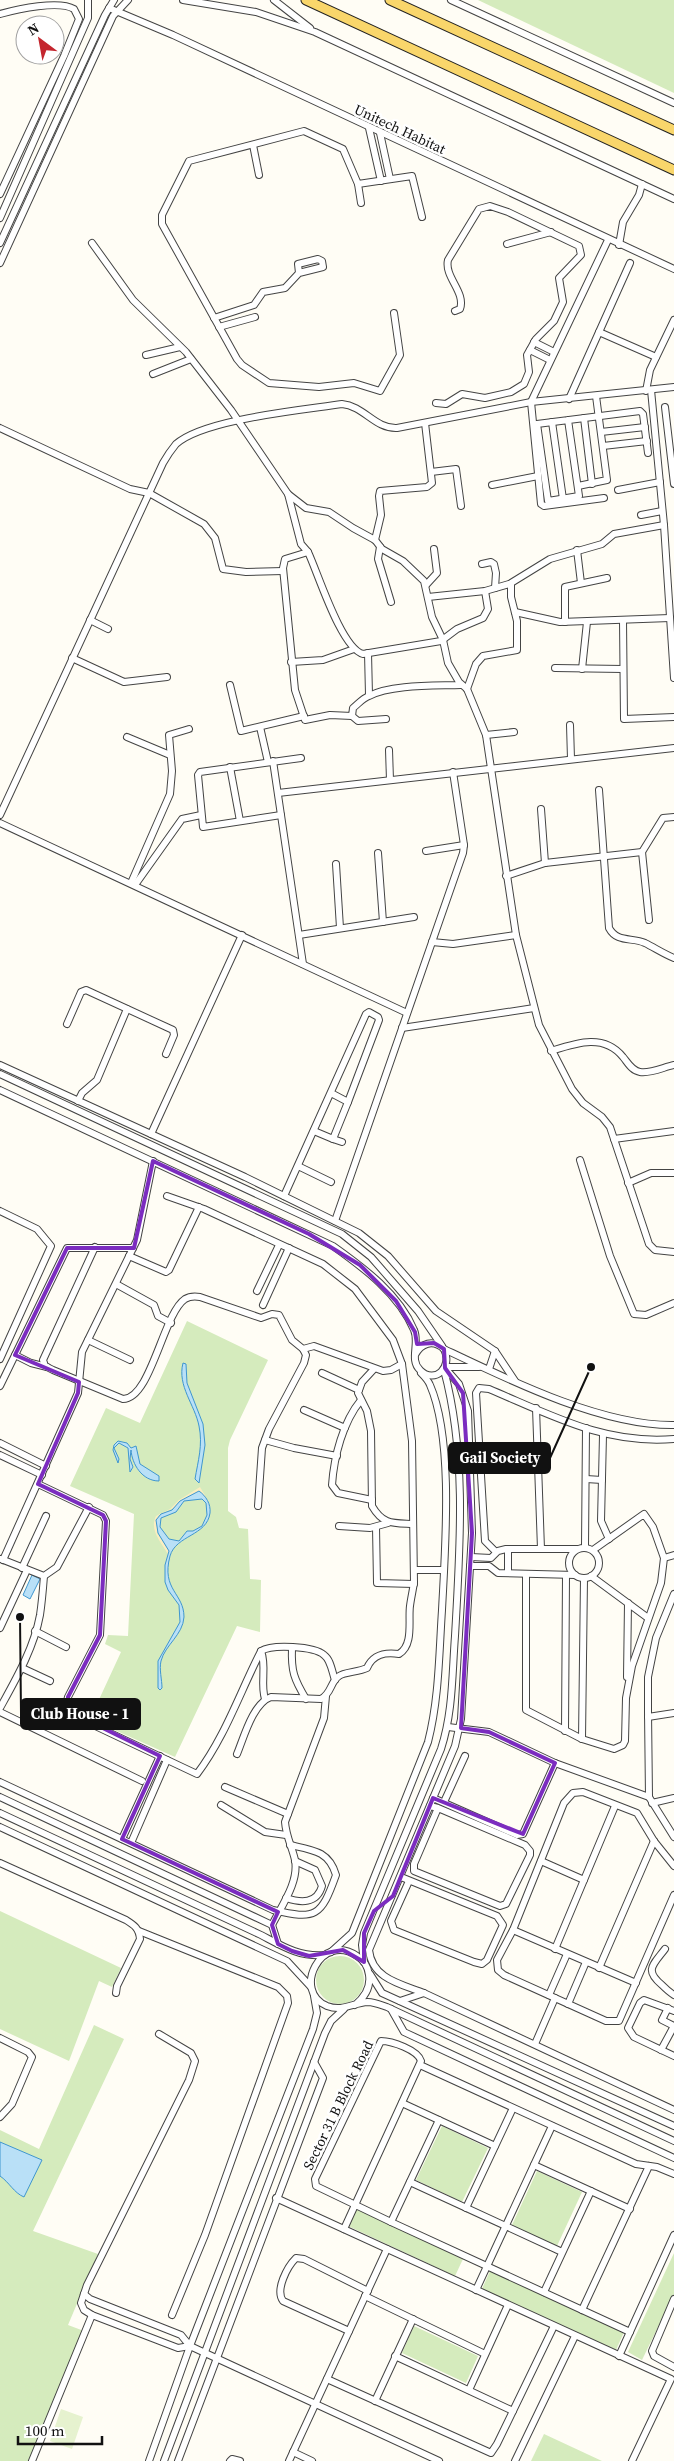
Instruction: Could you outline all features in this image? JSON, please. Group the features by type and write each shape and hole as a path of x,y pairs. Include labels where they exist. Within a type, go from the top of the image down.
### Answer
{"main road":[{"path":"306,0 674,170"},
{"path":"390,0 674,130"}],"street":[{"path":"0,194 88,18 88,0"},
{"path":"0,244 81,67 114,0"},
{"path":"0,263 116,12 126,0"},
{"path":"183,0 256,12 315,32 674,199"},
{"path":"274,0 315,32"},
{"path":"451,0 674,103"},
{"path":"0,14 39,6 70,6 77,14 78,24 69,53 28,155 0,218"},
{"name":"Unitech Habitat","path":"109,8 173,35 608,240 674,269"},
{"path":"81,67 100,46"},
{"path":"369,128 381,181"},
{"path":"361,204 358,184 343,149 309,132 300,132 189,161 162,215 162,224 237,359 265,382 319,387 354,383 380,392 400,355 394,313"},
{"path":"380,133 390,180"},
{"path":"252,145 259,175"},
{"path":"20,152 28,155"},
{"path":"358,184 412,176 422,217"},
{"path":"619,245 623,222 639,195 642,184"},
{"path":"436,403 446,404 462,394 485,398 517,390 528,379 527,355 534,342 554,321 564,297 559,278 581,256 582,251 575,243 490,206 478,209 447,264 461,301 460,308 455,311"},
{"path":"507,244 551,232"},
{"path":"604,498 542,506 531,402 608,240"},
{"path":"92,243 133,300 191,359 238,420 288,494 306,508 329,512 374,540 380,547 403,562 426,585 432,617 443,640 450,666 464,687 486,736 516,935 534,1008 551,1051 572,1089 583,1103 602,1117 610,1127 649,1244 655,1250 674,1252"},
{"path":"569,399 630,263"},
{"path":"214,318 254,305 263,292 285,288 299,273"},
{"path":"219,327 255,317"},
{"path":"674,320 650,370 649,391 664,525 674,678"},
{"path":"599,332 656,357"},
{"path":"534,342 554,352"},
{"path":"146,355 180,347"},
{"path":"530,350 550,360"},
{"path":"153,374 191,359"},
{"path":"0,815 163,463 177,443 191,436 238,420 342,404 355,406 389,428 425,424 531,402 674,387"},
{"path":"578,486 607,480 596,396"},
{"path":"665,407 674,484"},
{"path":"568,420 579,497 548,500 537,425 552,422 599,416 640,411 643,414 648,453"},
{"path":"584,418 592,484"},
{"path":"552,422 563,499"},
{"path":"374,540 381,515 379,493 382,490 427,487 432,483 425,424"},
{"path":"601,432 645,427"},
{"path":"0,428 130,489 149,493 204,524 215,538 223,569 246,572 283,570"},
{"path":"603,446 647,441"},
{"path":"431,472 456,469 461,506"},
{"path":"492,484 538,476"},
{"path":"618,490 660,482"},
{"path":"288,494 301,544 308,552 335,616 354,650 368,653 443,640 455,630 483,618 488,609 485,591"},
{"path":"641,516 662,510"},
{"path":"428,597 485,591 509,584 550,559 602,544 617,533 664,525"},
{"path":"380,547 378,558 391,602"},
{"path":"426,585 437,573 434,549"},
{"path":"577,550 581,583"},
{"path":"308,552 285,559 283,570 295,690 304,716 306,720 330,715 352,716 358,721 386,719"},
{"path":"482,564 494,564 496,574 495,588"},
{"path":"565,622 564,587 608,578"},
{"path":"464,687 476,664 483,656 517,650 515,612 509,584"},
{"path":"515,612 565,622 670,618"},
{"path":"90,620 108,629"},
{"path":"623,620 624,719 674,717"},
{"path":"582,669 586,622"},
{"path":"291,662 322,660 354,650"},
{"path":"368,653 369,695"},
{"path":"72,658 124,682 167,677"},
{"path":"555,668 623,670"},
{"path":"230,685 240,730 304,716"},
{"path":"352,716 353,708 369,695 416,685 464,687"},
{"path":"570,726 572,759"},
{"path":"260,727 271,761 278,793 303,964"},
{"path":"133,884 170,794 169,736 189,728"},
{"path":"486,736 514,732"},
{"path":"127,737 170,755"},
{"path":"278,793 492,767 674,748"},
{"path":"389,750 390,780"},
{"path":"281,815 203,826 198,773 301,758"},
{"path":"230,767 240,821"},
{"path":"335,1221 464,845 453,772"},
{"path":"599,790 611,931 626,941 643,942 674,958"},
{"path":"541,809 544,863"},
{"path":"133,884 182,819 201,814"},
{"path":"649,920 642,852 663,818 674,817"},
{"path":"0,823 242,934 407,1013"},
{"path":"426,851 464,845"},
{"path":"506,876 544,863 642,852"},
{"path":"378,854 383,922"},
{"path":"336,864 340,928"},
{"path":"299,935 414,917"},
{"path":"151,1134 242,934"},
{"path":"432,942 453,944 516,935"},
{"path":"67,1024 84,990 173,1030 174,1035 166,1054"},
{"path":"78,1101 82,1094 97,1080 126,1008"},
{"path":"402,1028 534,1008"},
{"path":"284,1196 366,1014 369,1012 378,1017 379,1020 333,1139"},
{"path":"551,1051 579,1042 595,1041 618,1052 632,1069 639,1072 674,1065"},
{"path":"0,1066 284,1196 370,1240 388,1256 436,1312 495,1351 515,1380"},
{"path":"0,1074 320,1222 342,1234 378,1265 418,1311 447,1355 445,1368 456,1432 460,1560 448,1727 364,1933 362,1944 369,1985 364,1996 355,2005"},
{"path":"0,1090 309,1234 333,1246 360,1265 396,1301 408,1317 415,1332 415,1363 418,1370 430,1383 441,1429 445,1472 444,1570 438,1685 435,1716 428,1742 352,1933 315,1965 311,1978 317,2013 314,2029 190,2346 149,2461"},
{"path":"331,1093 348,1102"},
{"path":"314,1130 342,1142"},
{"path":"614,1140 674,1131"},
{"path":"580,1160 610,1256 634,1314 646,1315 674,1303"},
{"path":"44,1576 2,1559 38,1484 78,1393 82,1352 140,1231 152,1161"},
{"path":"298,1166 331,1182"},
{"path":"628,1183 651,1173 674,1173"},
{"path":"168,1196 199,1208 322,1264 355,1289 393,1340 402,1364 412,1441 414,1584 410,1605 408,1642 403,1652 399,1654 382,1653 369,1662 367,1668 356,1673 342,1674 335,1680 326,1696 324,1718 285,1822 286,1835 295,1861 296,1871 292,1886 272,1924 278,1944"},
{"path":"129,1256 166,1272 169,1270 199,1208"},
{"path":"0,1211 37,1229 51,1246 0,1359"},
{"path":"257,1291 279,1245"},
{"path":"0,1386 64,1251 71,1246 133,1248"},
{"path":"47,1367 43,1360 95,1247"},
{"path":"263,1306 289,1248"},
{"path":"378,1265 388,1256"},
{"path":"116,1284 154,1305 158,1316 171,1323"},
{"path":"15,1355 31,1364 47,1367 123,1399 130,1399 135,1395 147,1375 179,1304 185,1299 200,1296 261,1318 272,1314 279,1315 292,1340 303,1349 306,1355 304,1363 265,1440 260,1458 258,1506"},
{"path":"88,1340 130,1360"},
{"path":"415,1355 419,1348 426,1343 434,1342 489,1370 558,1399 610,1415 650,1423 674,1425"},
{"path":"303,1349 314,1346 356,1360 374,1369 391,1370 402,1364"},
{"path":"489,1370 495,1351"},
{"path":"418,1370 431,1375 445,1368 482,1366"},
{"path":"445,1368 459,1384 468,1411 471,1558 467,1646 459,1728 455,1746 434,1798 369,1950 370,1961 377,1971 389,1979 424,1993 674,2110"},
{"path":"374,1369 362,1382 359,1390 367,1411 371,1432 372,1506 378,1516 388,1523"},
{"path":"322,1373 359,1390"},
{"path":"496,1552 485,1541 476,1393 479,1388 489,1389 603,1435 648,1441 674,1439"},
{"path":"362,1400 352,1412 345,1428 332,1476 332,1485 338,1493 372,1500"},
{"path":"536,1408 541,1549"},
{"path":"304,1410 345,1428"},
{"path":"586,1428 586,1547"},
{"path":"603,1435 601,1521 609,1539"},
{"path":"265,1440 294,1448 337,1456"},
{"path":"0,1444 46,1466"},
{"path":"16,1463 20,1453"},
{"path":"0,1455 42,1475"},
{"path":"586,1480 602,1480"},
{"path":"38,1484 103,1514 106,1521 100,1635 66,1704 72,1715 197,1774 209,1758 228,1723 261,1650 266,1647 316,1650 325,1655 335,1680"},
{"path":"0,1708 22,1668 40,1616 44,1576 57,1567 89,1508"},
{"path":"593,1550 641,1514 646,1514 653,1527 664,1558 661,1583 632,1666 626,1698"},
{"path":"0,1628 46,1516"},
{"path":"339,1526 376,1527 388,1523 413,1524"},
{"path":"376,1527 377,1583 414,1584"},
{"path":"470,1566 489,1566 496,1572 575,1575 584,1578 591,1576 599,1565 598,1557 593,1550 586,1547 577,1549 508,1548 496,1552 491,1558 471,1558"},
{"path":"508,1548 508,1573"},
{"path":"575,1575 569,1568 568,1560 577,1549"},
{"path":"664,1558 674,1555"},
{"path":"414,1570 444,1570"},
{"path":"526,1574 525,1705 530,1712 565,1731 610,1749 623,1745 625,1741 628,1603"},
{"path":"565,1731 566,1575"},
{"path":"591,1576 648,1618"},
{"path":"582,1739 584,1578"},
{"path":"674,1594 656,1638 648,1677 650,1800 674,1837"},
{"path":"35,1631 66,1647"},
{"path":"292,1648 294,1679 306,1699"},
{"path":"261,1650 264,1660 262,1691 265,1699"},
{"path":"22,1668 50,1681"},
{"path":"265,1699 321,1699 326,1696"},
{"path":"237,1754 255,1714 265,1699"},
{"path":"0,1712 142,1781"},
{"path":"648,1717 674,1713"},
{"path":"448,1727 489,1732 555,1763 650,1800 674,1798"},
{"path":"122,1839 160,1756"},
{"path":"444,1802 465,1756"},
{"path":"131,1843 167,1760"},
{"path":"434,1798 517,1835 523,1834 555,1763"},
{"path":"0,1782 279,1911 301,1915 316,1913 322,1908 336,1875 331,1861 324,1855 312,1850 290,1845"},
{"path":"225,1786 288,1814"},
{"path":"674,1866 654,1841 637,1813 583,1792 572,1793 564,1803 513,1930 497,1960 498,1970 504,1975 606,2021 620,2021 674,1895"},
{"path":"0,1797 272,1924"},
{"path":"221,1805 265,1832 286,1835"},
{"path":"430,1806 438,1808 528,1847 530,1855 506,1904 500,1906 414,1871 414,1864 438,1808"},
{"path":"555,1949 615,1806"},
{"path":"0,1813 292,1952 309,1956 343,1950 352,1953 366,1965 375,1984 382,1993 674,2126"},
{"path":"0,1827 287,1961 324,2005 344,2009"},
{"path":"599,1968 654,1841"},
{"path":"286,1898 298,1902 308,1901 320,1892 322,1886 315,1870 295,1861"},
{"path":"541,1861 584,1880"},
{"path":"0,1863 126,1920 140,1931 278,1987 287,1996 288,2003 205,2235 172,2315"},
{"path":"401,1877 497,1916 502,1920 503,1925 487,1960 482,1964 474,1962 394,1930 391,1921 409,1881"},
{"path":"374,1910 393,1896"},
{"path":"513,1930 636,1983"},
{"path":"116,1993 117,1986 140,1939 140,1931"},
{"path":"664,1949 652,1966 651,1973 653,1979 674,1995"},
{"path":"534,2044 568,1954"},
{"path":"568,2004 586,1962"},
{"path":"400,2001 424,1993"},
{"path":"661,2050 674,2026 662,2020 671,2010 644,2000 640,2003 628,2028 634,2037 661,2050 674,2056"},
{"path":"164,2461 325,2033 332,2021 344,2009 370,2002 391,2009 674,2141"},
{"path":"391,2009 404,2032 674,2158"},
{"path":"159,2034 191,2053 195,2061 190,2080 87,2285 82,2307 92,2315 178,2348 190,2346"},
{"path":"0,2038 28,2052 32,2056 12,2104 0,2118"},
{"name":"Sector 31 B Block Road","path":"630,2332 316,2186 315,2179 381,2041 389,2041 416,2054 421,2058 420,2065 552,2126 636,2164 663,2168 674,2174"},
{"path":"178,2461 215,2358 323,2078 314,2062"},
{"path":"344,2229 420,2065"},
{"path":"402,2103 495,2146"},
{"path":"466,2208 513,2108"},
{"path":"391,2222 439,2120"},
{"path":"476,2290 552,2126"},
{"path":"534,2165 630,2208"},
{"path":"582,2310 649,2166"},
{"path":"410,2182 562,2252"},
{"path":"544,2292 591,2191"},
{"path":"276,2198 672,2380 632,2461"},
{"path":"618,2356 674,2236"},
{"path":"289,2461 387,2249"},
{"path":"350,2331 282,2301 279,2296 280,2290 291,2263 296,2258 304,2259 413,2319 485,2354"},
{"path":"84,2294 90,2299 181,2334 190,2346 439,2461"},
{"path":"674,2300 652,2351 654,2356 674,2367"},
{"path":"469,2390 508,2305"},
{"path":"33,2461 92,2315"},
{"path":"375,2400 413,2319"},
{"path":"327,2379 491,2453 498,2444 554,2326"},
{"path":"515,2461 575,2336"},
{"path":"396,2356 513,2411"},
{"path":"293,2452 312,2461"},
{"path":"230,2461 232,2459 240,2461"}],"highlighted area":[{"path":"153,1161 309,1234 360,1265 396,1301 415,1332 417,1344 434,1343 444,1349 445,1368 463,1393 472,1533 461,1728 489,1732 555,1763 523,1834 433,1798 393,1896 374,1911 364,1933 364,1962 343,1950 309,1956 278,1944 272,1925 278,1912 122,1839 160,1756 68,1711 68,1697 100,1635 106,1521 103,1515 38,1484 78,1393 79,1382 15,1355 67,1248 134,1248"}],"green space":[{"path":"478,0 674,0 674,93"},
{"path":"187,1321 268,1360 228,1448 228,1511 236,1517 239,1528 248,1529 250,1579 261,1580 260,1632 237,1626 175,1757 90,1719 121,1652 105,1644 108,1635 128,1636 134,1514 70,1486 106,1408 140,1423"},
{"path":"0,1911 121,1968 112,1987 99,1981 69,2061 0,2029"},
{"path":"340,1956 349,1958 357,1963 362,1971 364,1980 362,1989 357,1997 349,2002 340,2004 331,2002 323,1997 318,1989 316,1980 318,1971 323,1963 331,1958"},
{"path":"94,2025 124,2039 33,2231 98,2254 68,2325 84,2331 31,2461 0,2461 0,2130 39,2149"},
{"path":"442,2126 488,2148 462,2202 416,2180"},
{"path":"537,2171 582,2192 557,2246 512,2225"},
{"path":"356,2208 463,2259 455,2276 348,2226"},
{"path":"674,2253 674,2294 642,2360 628,2352"},
{"path":"490,2271 624,2332 616,2350 482,2289"},
{"path":"414,2326 478,2356 466,2383 402,2353"},
{"path":"61,2409 83,2417 72,2449 50,2441"},
{"path":"544,2434 602,2461 531,2461"}],"sand":[{"path":"200,1487 209,1502 201,1492 178,1502 175,1507 158,1516 157,1533 169,1551 168,1554 155,1531 154,1521 156,1516 170,1509 179,1500"}],"water":[{"path":"183,1363 186,1364 187,1383 203,1424 205,1445 199,1483 195,1479 200,1453 200,1433 197,1418 182,1380"},
{"path":"118,1441 127,1443 131,1448 136,1446 140,1464 159,1476 159,1481 148,1478 139,1471 133,1461 131,1450 130,1459 133,1467 130,1472 128,1448 119,1443 114,1448 119,1459 118,1463 113,1450 114,1445"},
{"path":"199,1491 208,1500 210,1513 208,1521 198,1531 178,1544 170,1556 168,1577 181,1602 184,1617 181,1629 166,1650 161,1661 162,1688 160,1690 158,1688 158,1661 180,1622 179,1605 168,1590 165,1582 165,1565 169,1551 158,1533 156,1520 161,1514 172,1510 180,1501","holes":["202,1499 206,1503 207,1515 202,1526 193,1531 187,1531 179,1541 169,1539 160,1527 161,1518 176,1512 184,1501"]},
{"path":"32,1575 40,1579 30,1599 23,1595"},
{"path":"0,2142 42,2160 24,2197 17,2193 0,2176"}],"place":[{"name":"Gail Society","path":"591,1367"},
{"name":"Club House - 1","path":"20,1617"}]}
